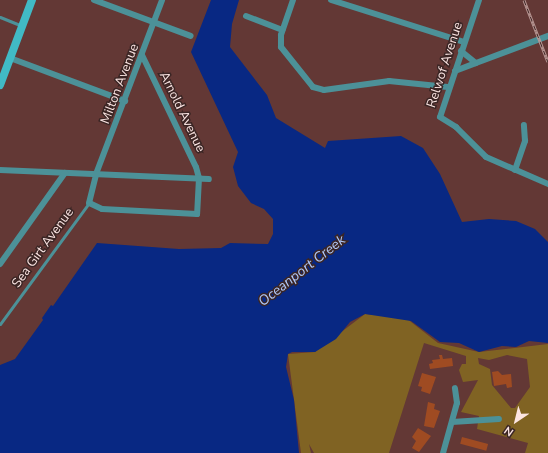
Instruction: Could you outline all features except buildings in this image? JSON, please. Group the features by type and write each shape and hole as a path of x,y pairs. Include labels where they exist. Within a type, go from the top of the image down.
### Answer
{"street":[{"path":"0,85 32,0"},
{"path":"94,0 191,36"},
{"name":"Milton Avenue","path":"89,204 96,174 162,0"},
{"path":"293,0 282,30 280,40 282,50 315,89 324,90 390,81 448,88"},
{"path":"331,0 464,42"},
{"name":"Relwof Avenue","path":"479,0 439,115 458,129 486,157 514,170"},
{"path":"246,16 282,30"},
{"path":"455,71 548,36"},
{"path":"461,51 476,62"},
{"name":"Arnold Avenue","path":"142,56 196,167 199,178"},
{"path":"10,58 125,100"},
{"path":"524,125 526,142 514,170 548,184"},
{"path":"0,170 209,179"},
{"path":"0,264 65,173"},
{"path":"89,204 107,210 197,214 199,178"},
{"path":"443,453 457,403 455,388"},
{"path":"452,422 499,419"}],"lane":[{"path":"0,17 22,26"},
{"name":"Sea Girt Avenue","path":"0,324 89,204"}],"shaded area":[{"path":"365,314 406,318 438,343 479,352 548,344 548,453 525,453 528,443 477,429 479,416 461,412 478,380 463,382 459,370 462,364 466,364 466,356 424,343 389,453 314,453 309,444 311,453 301,453 288,354 315,352","holes":["507,355 527,359 530,387 515,408 511,408 492,385 490,369 479,364 478,358 489,360"]}],"water":[{"name":"Oceanport Creek","path":"211,0 239,0 232,24 230,47 267,95 276,118 325,148 328,141 401,136 423,148 440,174 462,222 489,219 516,221 535,229 548,242 548,343 529,341 516,347 502,346 479,352 459,343 440,342 411,321 365,314 350,322 336,339 315,352 292,352 288,354 286,367 294,400 299,453 0,453 0,365 15,359 43,320 42,318 51,305 53,306 97,243 179,249 221,248 230,243 268,244 273,234 273,219 264,209 251,203 238,186 233,167 238,152 191,52"}],"railway":[{"path":"524,0 548,62"}]}
